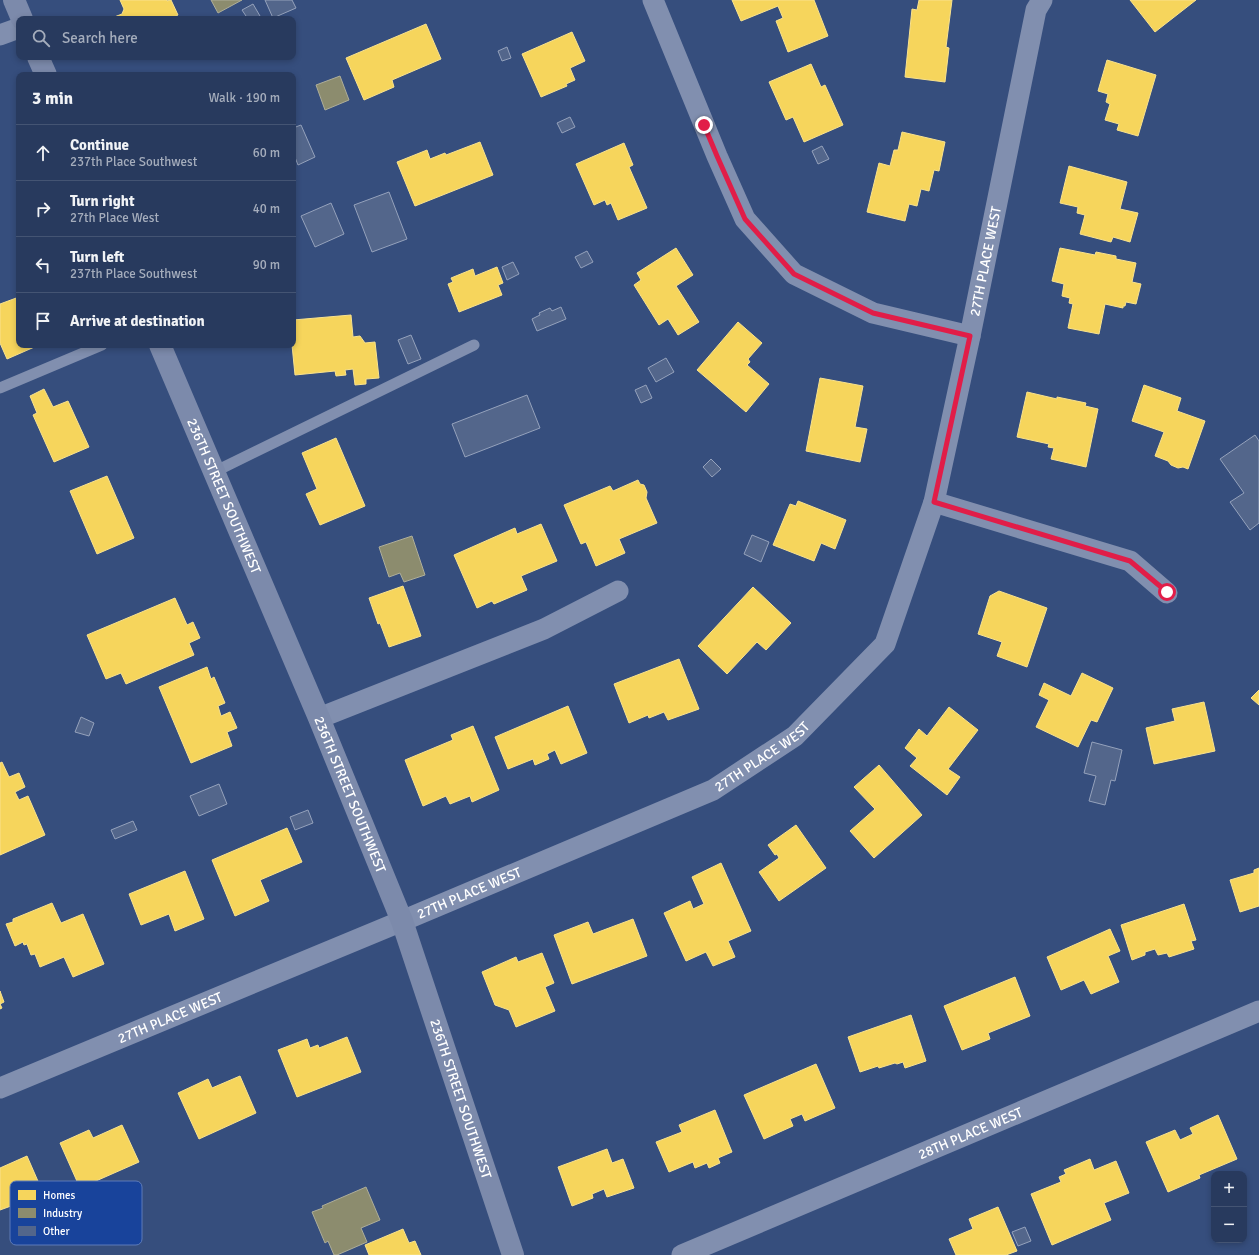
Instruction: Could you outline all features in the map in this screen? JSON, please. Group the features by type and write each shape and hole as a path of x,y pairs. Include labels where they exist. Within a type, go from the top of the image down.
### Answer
{"street":[{"path":"653,0 717,156 745,219 794,274 873,313 970,336"},
{"name":"27TH PLACE WEST","path":"0,1088 713,790 795,736 885,644 934,502 970,336 1036,10 1042,0"},
{"path":"0,36 16,29"},
{"path":"39,60 45,72"},
{"name":"236TH STREET SOUTHWEST","path":"161,348 319,718 402,921 513,1255"},
{"path":"934,502 1130,561 1167,592"},
{"path":"319,718 544,629 618,591"},
{"name":"28TH PLACE WEST","path":"682,1255 1259,1011"}],"lane":[{"path":"214,472 474,345"},
{"path":"0,388 95,348"}],"building: Homes":[{"path":"120,0 171,0 178,15 117,16 122,14 124,9"},
{"path":"732,0 814,0 828,36 788,52 776,21 783,18 778,6 741,21"},
{"path":"919,0 952,0 946,47 949,48 945,82 905,77 912,9 917,10"},
{"path":"1130,0 1196,0 1155,32"},
{"path":"426,24 441,59 392,80 394,87 364,100 346,58"},
{"path":"572,32 585,61 570,68 575,80 566,84 567,86 541,97 522,54"},
{"path":"1107,60 1156,75 1138,136 1117,130 1119,124 1105,120 1110,104 1106,102 1108,94 1098,91"},
{"path":"811,64 821,87 825,85 843,125 804,142 793,117 786,120 769,82"},
{"path":"902,132 945,142 939,171 934,170 929,191 921,189 917,206 909,204 905,221 867,212 879,163 890,166 894,150 898,150"},
{"path":"480,142 493,175 415,206 397,162 427,150 430,159 445,153 446,155"},
{"path":"624,143 633,165 629,167 647,208 618,220 611,203 607,205 605,200 594,205 576,164"},
{"path":"1069,166 1127,182 1120,209 1138,213 1130,242 1113,237 1111,242 1080,234 1085,215 1077,213 1078,207 1060,203"},
{"path":"676,248 693,275 676,286 699,322 678,335 668,319 659,325 634,285 641,280 637,273"},
{"path":"1060,248 1095,255 1096,252 1116,256 1116,259 1136,263 1132,282 1141,284 1136,304 1126,302 1123,308 1105,304 1099,334 1068,328 1073,304 1069,303 1070,298 1062,296 1064,284 1052,281"},
{"path":"497,267 503,283 498,285 502,295 459,312 448,284 453,282 451,278 473,269 475,276"},
{"path":"16,298 16,348 32,348 7,359 0,343 0,304"},
{"path":"351,315 353,337 360,336 365,343 375,342 379,378 366,379 366,384 355,385 353,369 345,370 346,375 336,376 335,371 295,375 292,348 296,348 296,320"},
{"path":"738,322 762,343 748,359 750,362 747,365 769,384 746,412 697,370"},
{"path":"820,378 863,386 855,427 867,429 860,462 806,451"},
{"path":"1144,385 1181,398 1177,411 1205,421 1188,469 1183,467 1178,468 1171,465 1168,461 1155,456 1164,432 1132,421"},
{"path":"44,389 53,407 68,401 89,447 54,462 33,415 37,413 30,396"},
{"path":"1027,392 1057,399 1057,397 1086,403 1085,406 1098,409 1086,467 1051,459 1054,448 1048,447 1049,444 1017,437"},
{"path":"336,438 365,506 320,525 306,494 317,489 302,453"},
{"path":"107,476 134,538 97,554 70,491"},
{"path":"638,480 640,484 644,485 647,492 646,498 657,523 619,539 625,553 596,566 586,542 581,544 564,505 610,486 613,491"},
{"path":"798,501 846,520 835,549 821,543 814,561 773,545 790,504 796,506"},
{"path":"541,524 557,561 521,576 527,590 494,604 492,601 477,608 454,555 515,528 517,534"},
{"path":"403,586 421,636 389,647 380,623 378,624 369,598"},
{"path":"753,587 791,623 766,650 757,642 727,674 698,646"},
{"path":"999,591 1047,608 1027,667 997,656 1002,642 978,634 990,596"},
{"path":"175,598 187,625 193,622 200,638 189,643 194,655 126,684 121,673 106,679 87,635"},
{"path":"679,659 699,709 668,720 664,712 649,718 648,715 629,723 614,684"},
{"path":"207,667 211,679 214,677 225,703 218,706 221,716 230,712 237,728 227,732 232,746 191,763 159,687"},
{"path":"1082,673 1113,688 1097,722 1091,720 1078,747 1036,727 1049,700 1039,695 1044,683 1071,696"},
{"path":"1259,690 1259,705 1251,698"},
{"path":"1204,702 1215,751 1154,764 1146,728 1175,721 1172,709"},
{"path":"568,706 587,753 561,764 555,750 547,754 549,759 535,765 533,759 508,769 495,737"},
{"path":"949,707 978,730 948,769 960,777 947,795 910,766 917,758 905,748 919,729 927,736"},
{"path":"473,726 499,790 472,802 470,796 450,804 446,796 423,806 405,760 453,740 451,735"},
{"path":"2,762 9,777 19,773 25,787 15,792 19,800 28,796 45,835 0,855 0,763"},
{"path":"879,765 922,815 874,858 850,831 875,809 854,787"},
{"path":"796,825 826,868 779,901 759,872 779,858 768,845"},
{"path":"287,828 302,862 260,880 269,901 235,916 212,860"},
{"path":"721,863 751,931 728,941 735,957 713,966 706,952 686,961 664,913 690,901 693,909 704,904 692,877"},
{"path":"1259,868 1259,906 1240,912 1230,880 1254,873 1254,870"},
{"path":"185,871 204,919 175,931 169,914 141,925 129,894"},
{"path":"52,903 61,923 83,914 104,964 73,977 64,957 40,967 35,954 31,955 27,944 24,945 23,942 15,946 6,924 13,922 13,919"},
{"path":"1184,904 1196,940 1191,941 1194,949 1169,957 1167,953 1158,955 1155,949 1145,952 1145,955 1132,960 1121,925"},
{"path":"633,919 647,956 572,984 554,935 588,922 593,934"},
{"path":"1110,929 1120,951 1108,956 1119,982 1091,994 1084,980 1061,990 1047,957"},
{"path":"542,953 554,983 545,987 555,1011 516,1027 509,1010 495,1005 482,972 516,957 518,962"},
{"path":"1015,977 1030,1016 988,1033 990,1039 962,1050 944,1006"},
{"path":"0,991 4,1002 0,1004"},
{"path":"911,1015 926,1061 905,1068 903,1062 879,1068 878,1066 860,1072 848,1037"},
{"path":"347,1037 361,1072 297,1097 278,1050 307,1039 310,1048 318,1045 319,1048"},
{"path":"816,1064 835,1108 805,1121 802,1114 790,1119 793,1126 764,1139 744,1095"},
{"path":"240,1076 256,1113 199,1139 178,1093 208,1079 212,1088"},
{"path":"715,1110 732,1152 718,1158 720,1163 709,1168 707,1163 695,1168 693,1162 669,1172 656,1142 682,1132 679,1125"},
{"path":"1218,1115 1237,1159 1199,1175 1200,1178 1168,1192 1146,1142 1175,1130 1180,1140 1193,1134 1190,1128"},
{"path":"122,1125 139,1162 96,1181 77,1181 60,1143 89,1130 93,1138"},
{"path":"607,1149 612,1163 623,1159 634,1188 607,1197 604,1189 592,1194 593,1198 572,1206 558,1167"},
{"path":"27,1156 38,1181 10,1181 10,1206 0,1210 0,1168"},
{"path":"1090,1159 1094,1170 1116,1161 1129,1193 1104,1203 1111,1220 1052,1245 1031,1194 1061,1182 1059,1177 1066,1174 1064,1170"},
{"path":"998,1207 1017,1251 1006,1255 956,1255 949,1239 973,1229 969,1219"},
{"path":"403,1229 409,1243 415,1241 421,1255 369,1255 365,1245"}],"building: Industry":[{"path":"211,0 242,0 218,13"},
{"path":"340,76 349,100 325,110 316,85"},
{"path":"412,536 425,575 404,582 400,573 389,577 379,547"},
{"path":"366,1187 380,1220 361,1228 367,1242 334,1255 328,1241 325,1243 312,1212 323,1208 322,1206"}],"building: Other":[{"path":"265,0 292,0 296,8 278,16 272,16"},
{"path":"253,4 260,16 246,16 242,10"},
{"path":"507,47 511,58 502,61 498,51"},
{"path":"570,117 575,127 562,133 557,123"},
{"path":"301,125 315,157 298,165 296,160 296,127"},
{"path":"822,146 829,159 818,164 812,151"},
{"path":"389,192 407,239 372,252 354,205"},
{"path":"331,203 344,234 315,247 301,216"},
{"path":"587,251 593,262 581,268 575,257"},
{"path":"513,262 519,274 507,280 502,267"},
{"path":"561,307 566,319 537,331 532,319 540,315 539,313 550,308 552,311"},
{"path":"411,335 421,359 408,364 398,340"},
{"path":"666,358 674,372 656,382 648,368"},
{"path":"646,385 652,398 641,403 635,390"},
{"path":"527,395 540,428 465,457 452,424"},
{"path":"1255,435 1259,441 1259,523 1250,530 1230,502 1244,493 1220,459"},
{"path":"711,459 721,469 712,477 703,467"},
{"path":"752,535 769,542 761,562 744,554"},
{"path":"81,717 94,723 89,736 75,732"},
{"path":"1092,742 1122,750 1115,781 1111,780 1105,805 1089,801 1096,776 1084,773"},
{"path":"219,784 227,804 199,816 190,796"},
{"path":"308,810 313,823 295,830 290,817"},
{"path":"133,821 137,830 115,839 111,830"},
{"path":"1025,1227 1031,1241 1018,1246 1012,1232"}],"route":[{"path":"704,125 745,219 794,274 873,313 970,336 934,502 1130,561 1167,592"}]}
